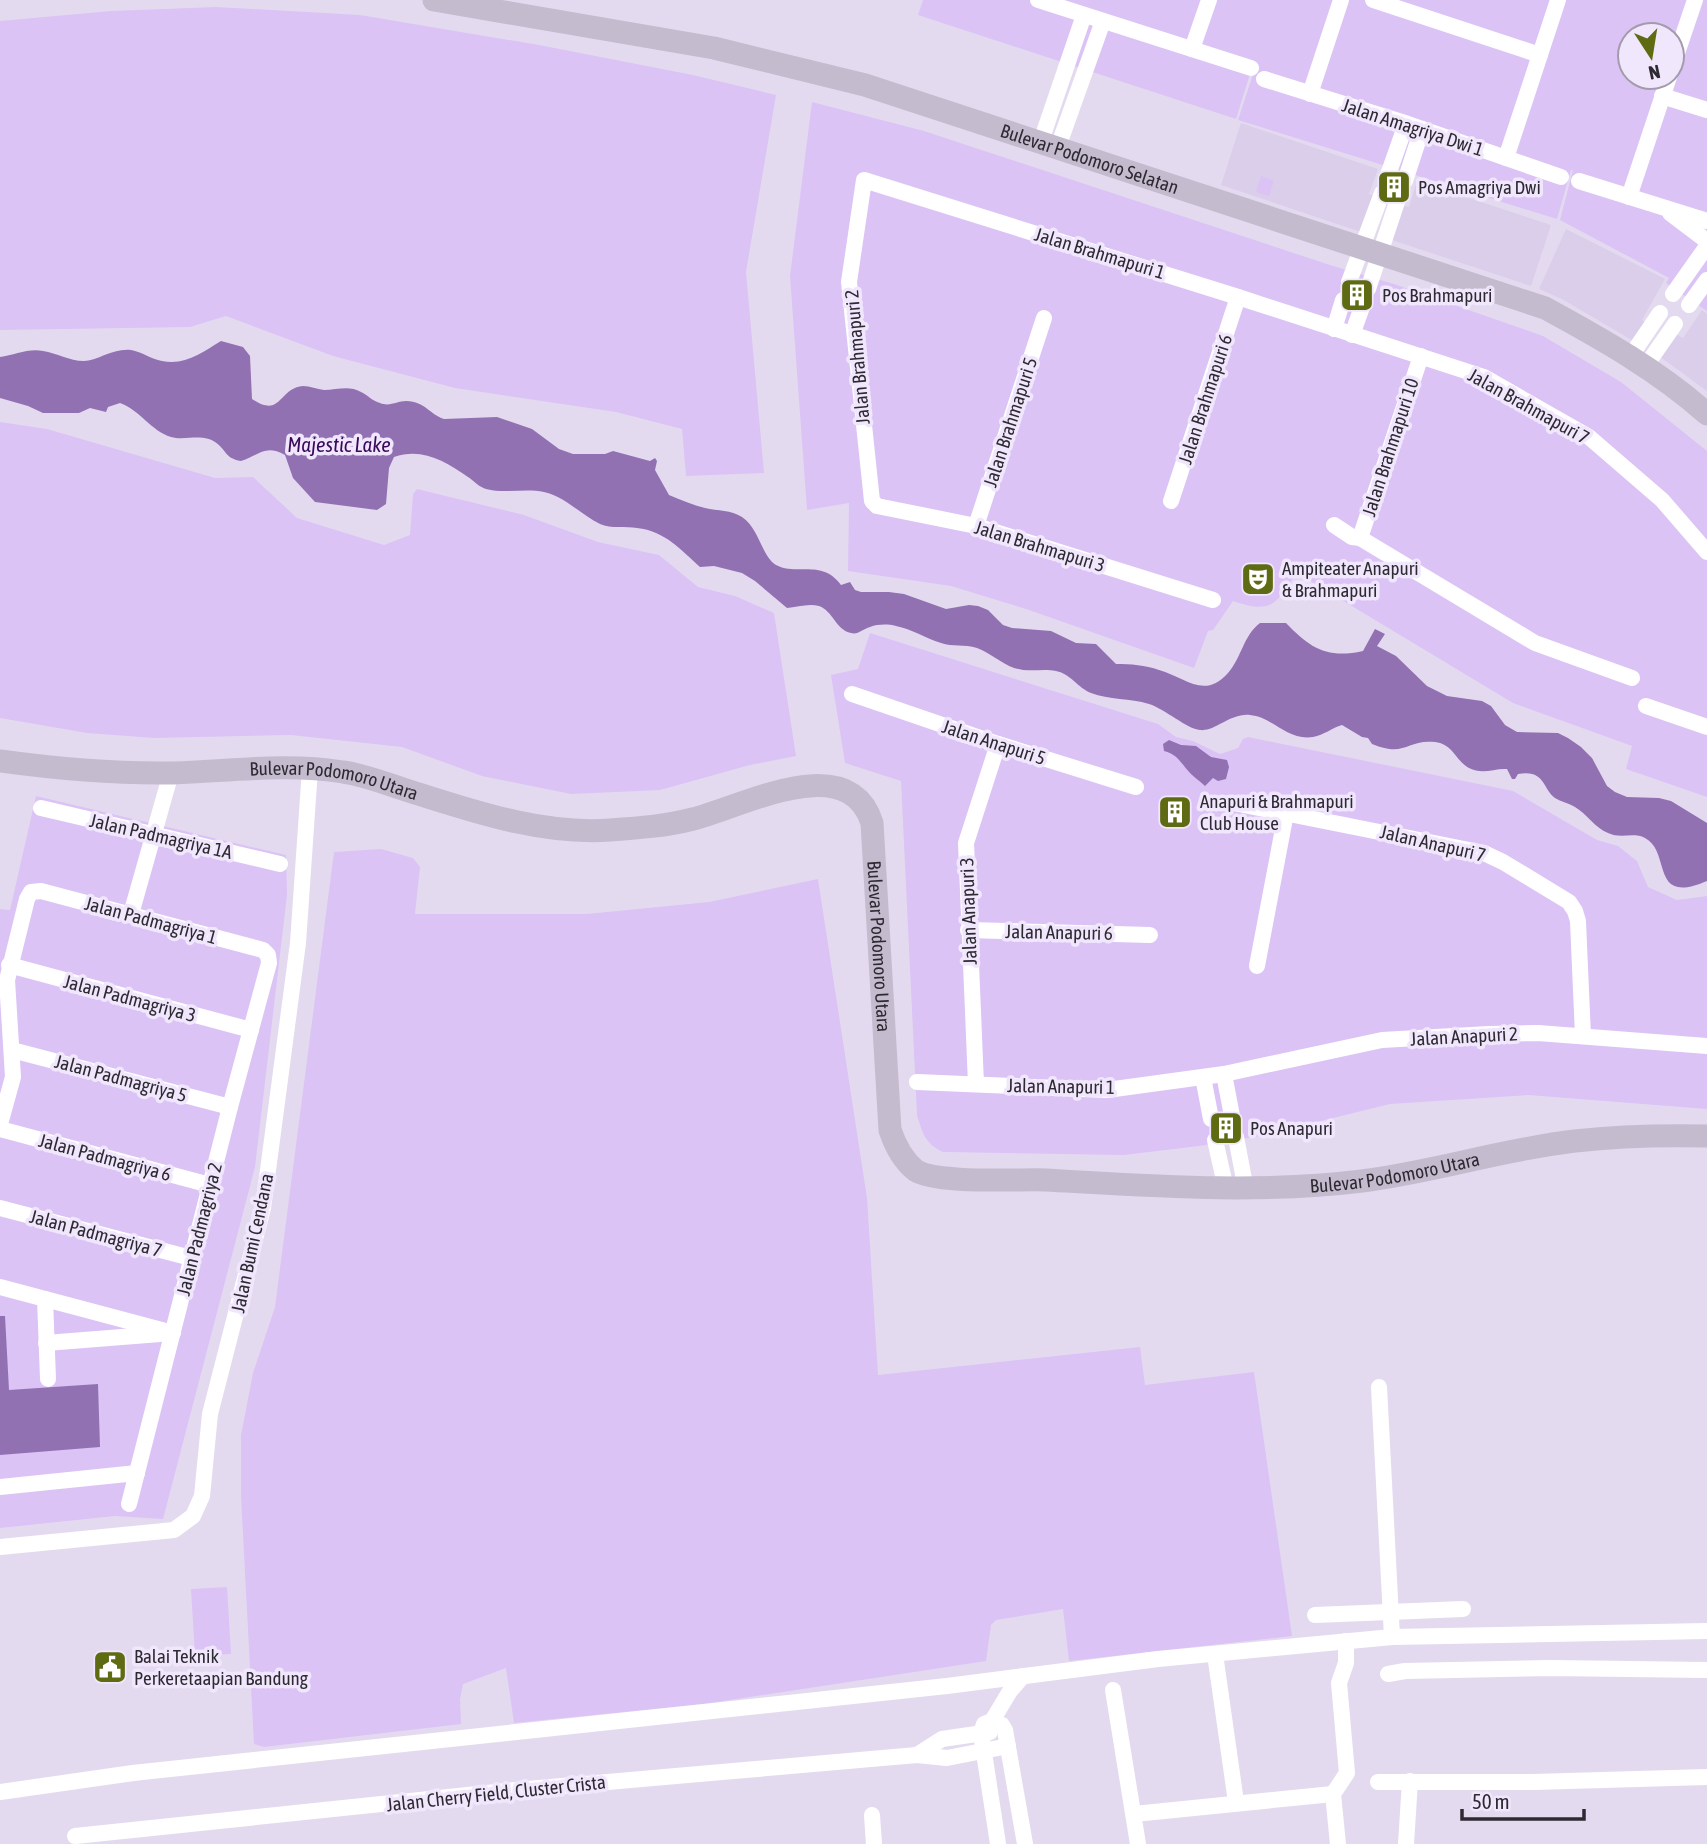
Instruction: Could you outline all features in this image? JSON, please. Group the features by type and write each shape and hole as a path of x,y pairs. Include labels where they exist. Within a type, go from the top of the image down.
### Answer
{"street":[{"name":"Bulevar Podomoro Selatan","path":"434,0 677,41 777,62 865,85 1049,144 1545,308 1637,362 1685,394 1707,414"},
{"path":"1038,0 1251,68"},
{"path":"1192,49 1209,0"},
{"path":"1310,94 1341,0"},
{"path":"1373,0 1540,55"},
{"path":"1506,158 1558,0"},
{"path":"1686,28 1696,0 1707,3"},
{"path":"1049,144 1084,15"},
{"path":"1049,144 1103,21"},
{"name":"Jalan Amagriya Dwi 1","path":"1264,79 1561,177"},
{"path":"1629,197 1664,91"},
{"path":"1662,96 1707,110"},
{"path":"1388,175 1406,124"},
{"path":"1405,181 1422,129"},
{"name":"Jalan Brahmapuri 1","path":"866,180 1352,335"},
{"name":"Jalan Brahmapuri 2","path":"866,180 849,282 870,495"},
{"path":"1579,181 1707,221"},
{"path":"1368,289 1370,251 1382,193"},
{"path":"1349,282 1370,251 1398,199"},
{"path":"1661,206 1707,244 1673,295"},
{"path":"1689,305 1707,280"},
{"name":"Jalan Brahmapuri 6","path":"1171,501 1238,297"},
{"path":"1334,329 1343,300"},
{"path":"1352,335 1362,307"},
{"path":"1637,362 1660,313"},
{"name":"Jalan Brahmapuri 5","path":"976,526 1044,318"},
{"path":"1637,362 1675,324"},
{"name":"Jalan Brahmapuri 7","path":"1352,335 1484,377 1590,437 1662,500 1707,552"},
{"name":"Jalan Brahmapuri 10","path":"1360,538 1421,356"},
{"name":"Jalan Brahmapuri 3","path":"870,495 877,506 976,526 1213,600"},
{"path":"1334,525 1535,643 1632,678"},
{"name":"Jalan Anapuri 5","path":"852,694 1136,787"},
{"path":"1646,706 1707,727"},
{"name":"Jalan Anapuri 3","path":"976,1084 966,843 998,744"},
{"name":"Bulevar Podomoro Utara","path":"0,761 91,771 171,773 310,769 364,777 481,813 541,827 599,831 649,827 693,819 794,787 812,784 845,791 868,811 872,823 890,1130 893,1141 907,1162 917,1171 935,1177 1236,1190 1365,1181 1573,1141 1652,1134 1707,1136"},
{"name":"Jalan Bumi Cendana","path":"0,1547 174,1530 193,1516 202,1496 210,1414 263,1208 298,943 310,769"},
{"path":"131,914 171,773"},
{"name":"Jalan Anapuri 7","path":"1234,803 1484,853 1569,902 1578,921 1583,1036"},
{"name":"Jalan Padmagriya 1A","path":"41,808 280,864"},
{"path":"1256,966 1286,813"},
{"name":"Jalan Padmagriya 1","path":"9,965 27,899 31,892 41,891 263,950 268,955"},
{"name":"Jalan Anapuri 6","path":"968,930 1150,934"},
{"name":"Jalan Padmagriya 2","path":"130,1504 191,1258 269,963 268,955"},
{"path":"0,1126 13,1077 7,980 9,965"},
{"name":"Jalan Padmagriya 3","path":"9,965 251,1030"},
{"name":"Jalan Anapuri 2","path":"1203,1077 1382,1040 1538,1033 1707,1046"},
{"name":"Jalan Padmagriya 5","path":"12,1050 230,1107"},
{"path":"1224,1074 1232,1116"},
{"path":"1203,1077 1212,1119"},
{"name":"Jalan Anapuri 1","path":"918,1082 1107,1090 1203,1077"},
{"name":"Jalan Padmagriya 6","path":"0,1126 210,1185"},
{"path":"1236,1136 1236,1190"},
{"path":"1215,1140 1236,1190"},
{"name":"Jalan Padmagriya 7","path":"0,1208 191,1258"},
{"path":"0,1287 173,1333"},
{"path":"45,1299 48,1379"},
{"path":"47,1343 173,1333"},
{"path":"1378,1387 1392,1637"},
{"path":"0,1487 137,1473"},
{"path":"1315,1615 1463,1609"},
{"path":"0,1791 133,1773 1346,1641 1392,1637 1707,1632"},
{"path":"1338,1844 1333,1794 1347,1773 1339,1683 1346,1663 1346,1641"},
{"path":"1215,1654 1236,1802"},
{"path":"1388,1674 1405,1671 1550,1668 1707,1670"},
{"path":"1023,1676 1010,1691 999,1725 1009,1746 1025,1844"},
{"path":"1113,1690 1138,1844"},
{"path":"998,1844 981,1734 984,1724 999,1725"},
{"path":"917,1755 942,1739 981,1734"},
{"name":"Jalan Cherry Field, Cluster Crista","path":"75,1836 516,1790 917,1755 947,1758 1009,1746"},
{"path":"1378,1782 1534,1782 1707,1777"},
{"path":"1406,1844 1410,1781"},
{"path":"1134,1814 1333,1794"},
{"path":"872,1815 874,1844"}],"shaded area":[{"path":"923,0 1707,0 1707,311 1666,283 1669,278 1560,220 1573,170 1557,219 1238,120 1256,65 1253,64 1236,119 918,15"},
{"path":"216,7 360,15 539,45 693,75 776,95 746,272 764,473 686,476 682,429 616,412 455,388 333,356 226,316 190,327 0,330 0,21 111,11"},
{"path":"812,102 924,131 1394,284 1543,336 1621,382 1707,451 1707,797 1626,769 1632,746 1513,703 1297,573 1272,604 1257,607 1233,601 1213,630 1208,631 1194,668 1029,610 951,586 848,571 849,503 807,510 790,276"},
{"path":"1241,123 1378,169 1369,194 1377,197 1364,233 1221,185"},
{"path":"1261,176 1274,181 1269,196 1256,192"},
{"path":"1417,181 1551,225 1531,286 1389,239 1400,205 1409,207"},
{"path":"1566,229 1665,279 1642,320 1647,324 1635,342 1562,299 1539,289"},
{"path":"1702,310 1707,314 1707,391 1659,356 1674,333 1683,338"},
{"path":"0,422 47,429 215,478 253,477 297,518 384,545 410,535 413,494 417,489 524,515 598,542 659,555 698,587 735,596 774,613 796,756 750,765 660,790 571,794 482,776 402,747 291,735 154,738 87,733 0,718"},
{"path":"870,633 1158,724 1176,737 1193,741 1220,754 1238,748 1243,739 1248,737 1513,791 1597,840 1618,846 1637,861 1648,887 1677,900 1707,896 1707,1109 1528,1095 1390,1104 1260,1136 1124,1155 943,1152 937,1149 925,1137 917,1115 901,781 845,763 831,675 858,669"},
{"path":"36,796 286,855 287,895 255,1167 163,1519 115,1516 0,1528 0,909 10,910"},
{"path":"381,849 413,858 420,867 415,914 587,914 709,902 818,879 867,1198 878,1375 1140,1347 1145,1385 1254,1372 1292,1636 1069,1661 1063,1609 996,1620 991,1625 986,1661 704,1704 514,1723 506,1668 463,1684 460,1699 461,1724 264,1747 254,1744 241,1496 241,1435 253,1373 275,1307 334,852"},
{"path":"227,1587 231,1654 195,1656 191,1589"}],"water":[{"name":"Majestic Lake","path":"221,341 243,347 250,356 252,399 262,404 275,404 295,388 303,386 324,390 352,389 384,404 413,402 444,419 497,417 532,429 559,449 573,454 605,454 613,451 650,461 655,458 655,470 669,495 700,507 742,517 753,528 767,556 776,565 826,572 841,585 850,582 855,590 861,592 904,594 946,609 978,606 988,610 1003,625 1051,631 1076,643 1096,644 1116,664 1154,668 1202,686 1219,681 1228,673 1250,634 1260,623 1286,623 1311,645 1339,654 1363,651 1375,629 1385,634 1377,646 1396,656 1427,686 1447,696 1482,701 1491,706 1505,725 1517,732 1558,733 1581,747 1592,758 1607,786 1615,792 1627,797 1671,801 1707,823 1707,881 1689,887 1677,887 1669,882 1658,854 1645,838 1608,833 1575,807 1555,798 1542,780 1533,774 1518,774 1512,779 1507,769 1474,770 1441,743 1418,743 1399,749 1383,748 1342,725 1313,737 1295,736 1266,720 1250,715 1236,717 1200,730 1149,704 1091,693 1056,671 1014,668 977,648 945,644 890,625 876,625 858,633 851,633 842,628 824,608 807,605 787,608 742,573 714,566 700,567 672,542 656,533 600,524 552,494 486,489 433,457 404,454 394,457 389,468 386,504 377,510 315,502 293,478 285,455 272,450 241,461 235,460 210,439 176,438 164,434 134,410 120,403 108,407 106,412 90,408 79,413 43,413 0,398 0,357 38,350 84,361 131,350 158,360 178,362"},
{"path":"1169,740 1181,745 1196,746 1211,757 1227,760 1229,767 1226,779 1218,781 1213,778 1205,786 1176,757 1164,751 1163,744"},
{"path":"0,1316 5,1316 9,1390 98,1384 100,1447 0,1455"}],"place":[{"name":"Pos Amagriya Dwi","path":"1394,187"},
{"name":"Pos Brahmapuri","path":"1357,295"},
{"name":"Ampiteater Anapuri & Brahmapuri","path":"1258,579"},
{"name":"Anapuri & Brahmapuri Club House","path":"1175,812"},
{"name":"Pos Anapuri","path":"1226,1128"},
{"name":"Balai Teknik Perkeretaapian Bandung","path":"110,1667"}]}
